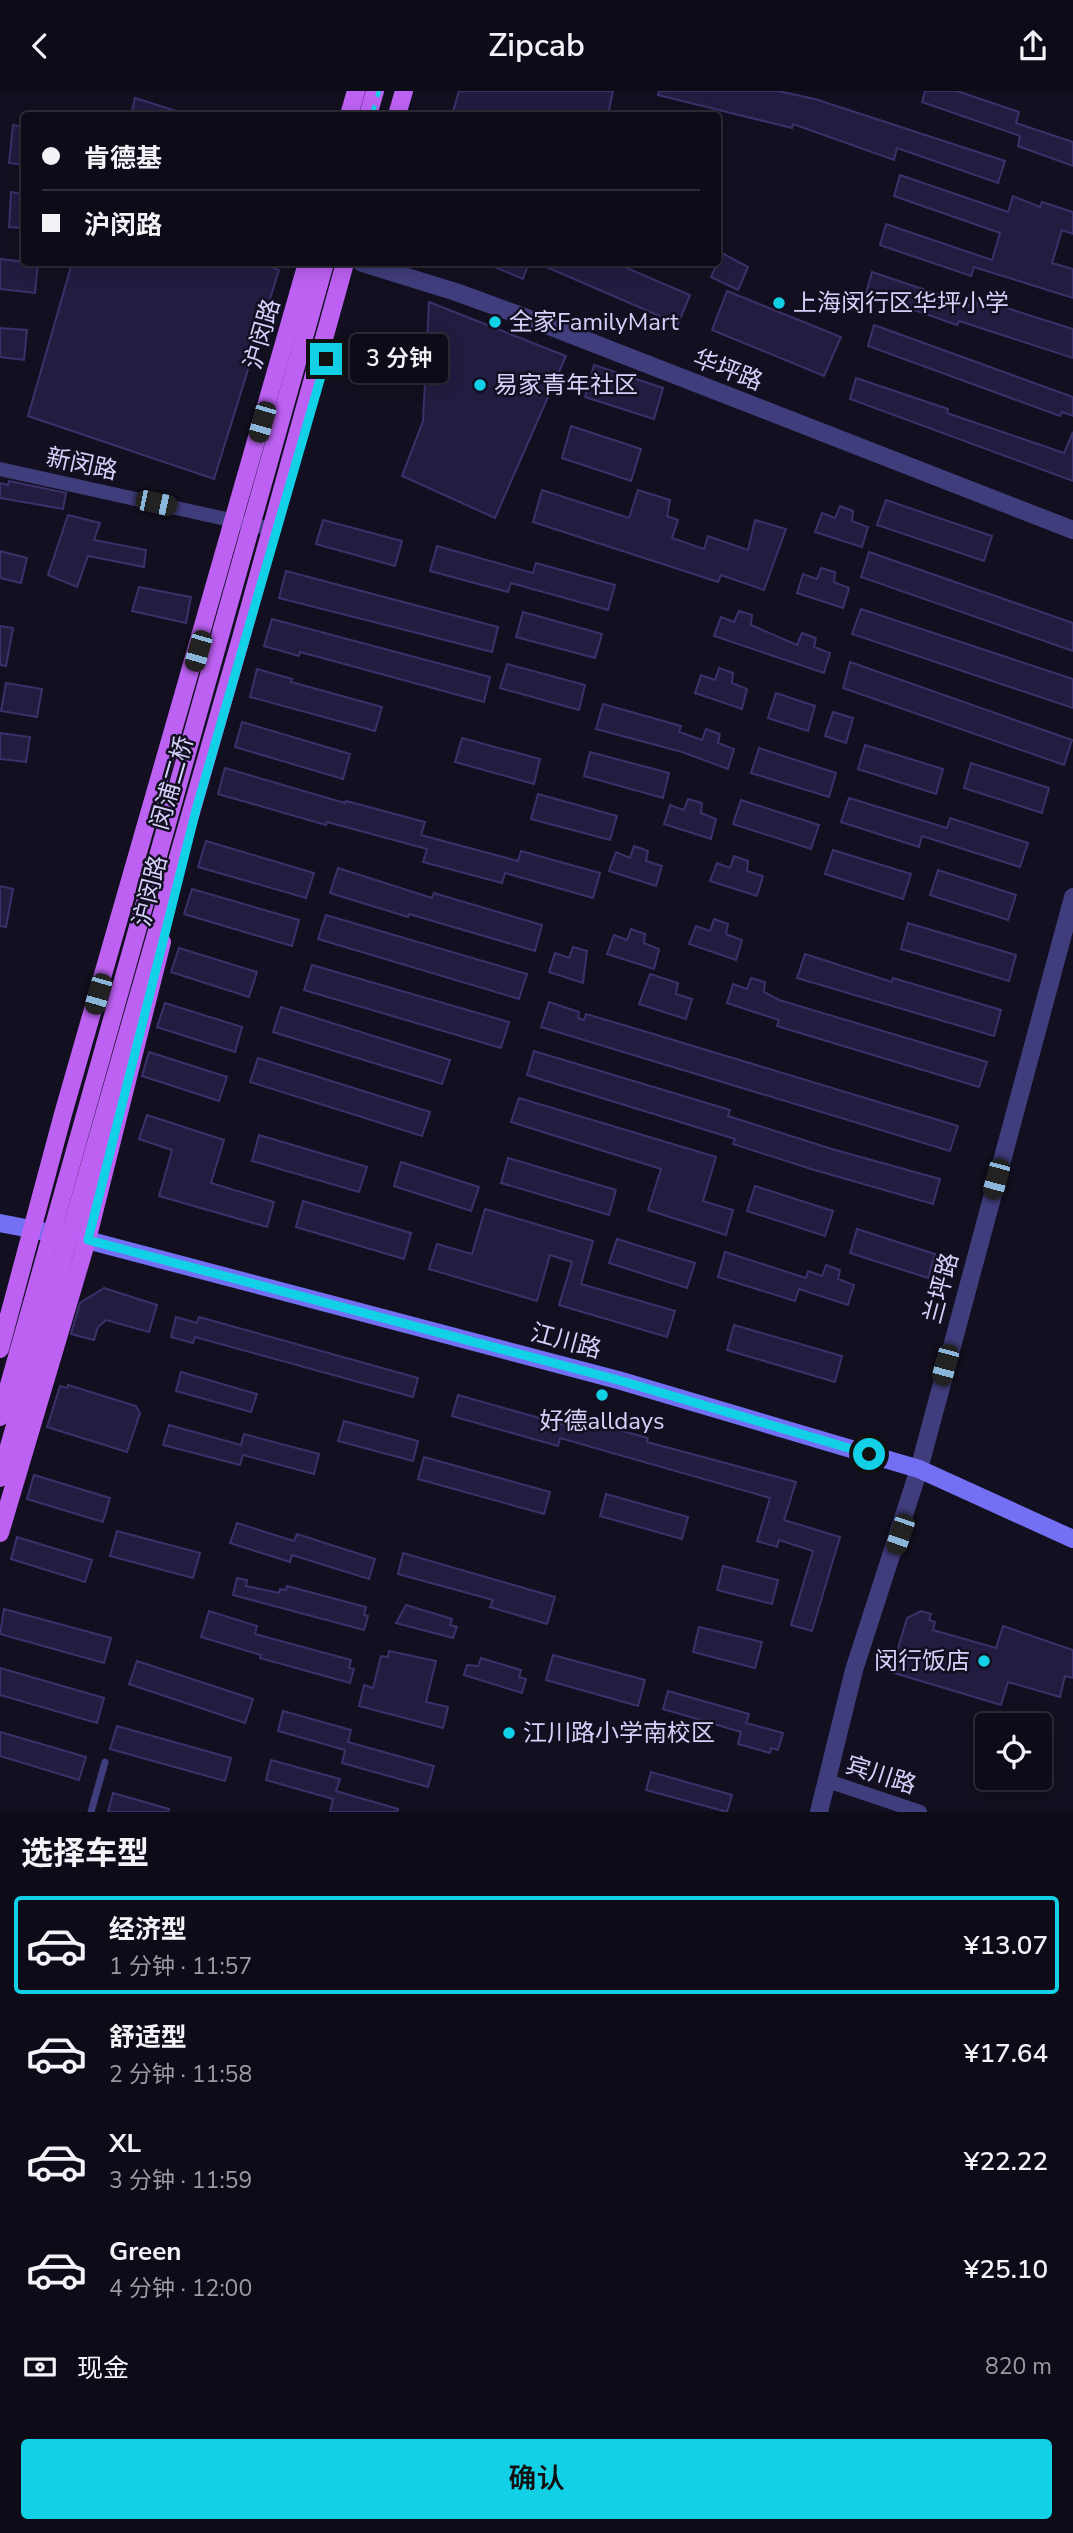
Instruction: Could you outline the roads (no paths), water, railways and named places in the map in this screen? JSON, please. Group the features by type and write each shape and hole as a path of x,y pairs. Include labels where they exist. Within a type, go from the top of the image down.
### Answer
{"main road":[{"path":"350,112 356,91"},
{"path":"369,112 375,91"},
{"path":"388,112 394,91"},
{"path":"398,112 404,91"},
{"name":"沪闵路","path":"0,1349 62,1114 235,521 306,266"},
{"name":"闵浦二桥","path":"0,1417 324,266"},
{"name":"闵浦二桥","path":"0,1478 344,266"},
{"name":"沪闵路","path":"0,1533 88,1240 196,810 353,266"},
{"name":"江川路","path":"0,1223 34,1227 88,1240 618,1380 919,1469 1073,1539"}],"street":[{"name":"华坪路","path":"371,266 537,322 1073,530"},
{"name":"新闵路","path":"0,469 277,531"},
{"name":"兰坪路","path":"819,1812 854,1669 919,1469 1073,897"},
{"name":"宾川路","path":"828,1781 920,1812"}],"lane":[{"path":"91,1812 105,1762"}],"railway":[{"path":"373,112 379,91"},
{"path":"0,1463 120,1048 339,266"}],"place":[{"name":"上海闵行区华坪小学","path":"779,303"},
{"name":"全家FamilyMart","path":"495,322"},
{"name":"易家青年社区","path":"480,385"},
{"name":"好德alldays","path":"602,1395"},
{"name":"闵行饭店","path":"984,1661"},
{"name":"江川路小学南校区","path":"509,1733"}]}
